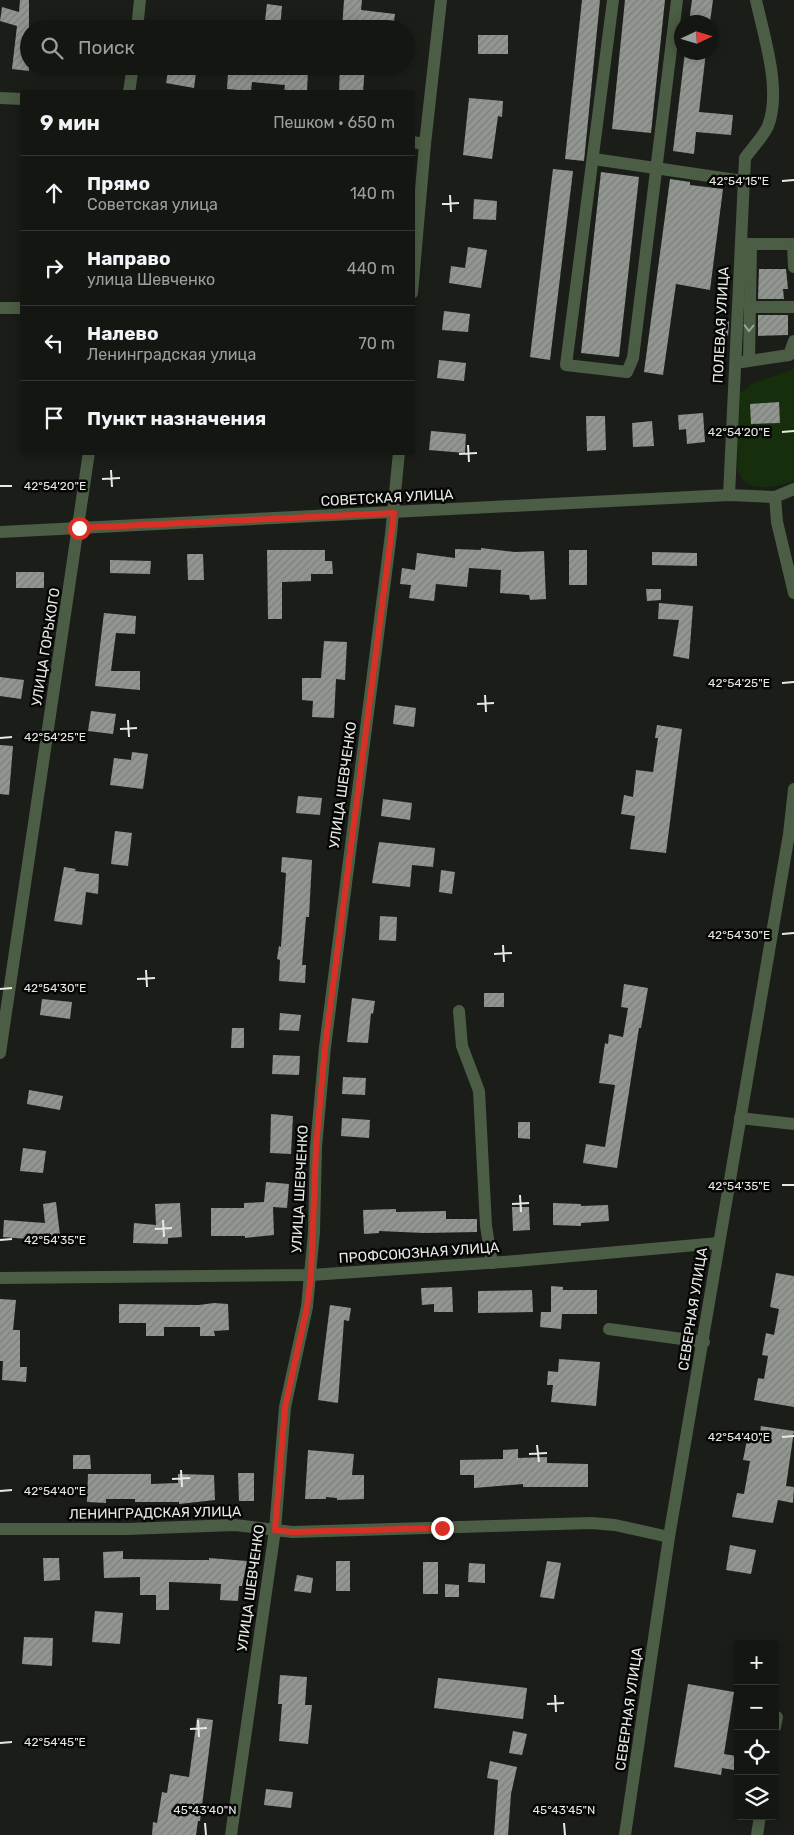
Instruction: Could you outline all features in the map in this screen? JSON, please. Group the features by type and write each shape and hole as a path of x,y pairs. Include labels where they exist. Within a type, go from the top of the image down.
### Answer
{"street":[{"path":"138,20 140,0"},
{"path":"415,229 419,143 441,0"},
{"path":"613,0 566,365 627,372 633,358 678,0"},
{"name":"ПОЛЕВАЯ УЛИЦА","path":"729,494 735,363 745,244 744,158 767,128 773,106 770,60 756,0"},
{"path":"129,90 132,75"},
{"path":"0,98 20,99"},
{"path":"594,159 743,181"},
{"path":"749,361 750,307 745,244 794,244 794,267"},
{"path":"750,307 794,307"},
{"path":"0,308 20,308"},
{"path":"735,363 789,354 794,341"},
{"name":"УЛИЦА ГОРЬКОГО","path":"0,1053 6,968 79,528 89,455"},
{"name":"УЛИЦА ШЕВЧЕНКО","path":"231,1835 275,1530 285,1407 307,1307 311,1276 316,1147 325,1047 394,513 399,455"},
{"path":"794,489 775,498 777,522 794,592"},
{"name":"СОВЕТСКАЯ УЛИЦА","path":"0,532 394,513 729,494 775,498"},
{"name":"СЕВЕРНАЯ УЛИЦА","path":"625,1835 669,1538 704,1342 719,1243 789,834 794,789"},
{"path":"459,1011 462,1046 480,1091 486,1226 492,1263"},
{"path":"740,1118 794,1124"},
{"name":"ПРОФСОЮЗНАЯ УЛИЦА","path":"0,1278 311,1276 492,1263 719,1243"},
{"path":"609,1329 704,1342"},
{"name":"ЛЕНИНГРАДСКАЯ УЛИЦА","path":"0,1529 127,1529 235,1525 292,1532 591,1523 615,1525 669,1538"},
{"path":"757,1835 759,1820"}],"green space":[{"path":"794,367 794,480 777,486 760,487 752,485 745,482 740,476 737,467 740,393 753,383 791,370"}],"building":[{"path":"20,0 29,0 29,20 20,20 20,70 12,69 17,26 0,21 2,7 19,12"},
{"path":"344,0 362,0 361,10 395,14 394,20 343,20"},
{"path":"582,0 600,0 584,161 565,159"},
{"path":"625,0 665,0 651,133 612,129"},
{"path":"692,0 713,0 711,15 690,15"},
{"path":"267,4 282,6 281,20 265,20"},
{"path":"478,35 508,35 508,54 478,54"},
{"path":"684,60 705,60 699,112 733,115 731,135 696,132 694,154 673,151"},
{"path":"167,75 196,75 194,88 166,83"},
{"path":"228,75 308,75 307,90 284,90 285,85 252,82 251,90 227,89"},
{"path":"340,75 364,75 363,90 339,90"},
{"path":"469,98 503,101 502,117 498,116 492,159 463,155"},
{"path":"553,169 573,171 550,360 530,357"},
{"path":"601,172 639,177 619,357 581,353"},
{"path":"670,179 690,182 690,185 723,189 710,290 676,284 663,375 644,372"},
{"path":"474,199 497,201 496,220 473,219"},
{"path":"468,247 487,250 481,288 449,283 451,266 465,268"},
{"path":"759,269 786,269 788,289 783,289 784,299 758,299"},
{"path":"444,311 470,314 468,332 442,330"},
{"path":"758,315 788,315 788,335 758,336"},
{"path":"723,321 729,321 728,336 722,336"},
{"path":"439,360 466,363 464,381 437,378"},
{"path":"779,402 780,423 751,424 750,404"},
{"path":"703,413 705,442 687,444 686,429 679,430 678,415"},
{"path":"586,416 605,416 606,450 587,451"},
{"path":"652,421 654,446 633,447 632,423"},
{"path":"431,431 466,434 465,453 429,450"},
{"path":"481,548 515,552 544,551 546,599 530,600 529,595 500,593 501,570 469,568 467,587 436,584 434,601 409,598 411,585 400,584 402,568 415,570 417,553 455,558 455,549 481,550"},
{"path":"267,550 325,550 325,561 332,561 333,574 311,574 311,581 282,582 282,619 268,619"},
{"path":"569,550 587,550 587,585 569,585"},
{"path":"652,552 697,553 697,566 652,565"},
{"path":"187,554 203,554 204,580 188,580"},
{"path":"110,560 151,561 150,574 110,573"},
{"path":"16,572 44,572 44,588 16,588"},
{"path":"646,589 661,589 661,600 647,601"},
{"path":"659,603 693,606 689,659 673,656 679,620 658,619"},
{"path":"104,613 136,616 135,634 116,633 111,671 140,671 140,690 95,686"},
{"path":"324,641 347,642 345,680 336,679 334,718 312,717 313,701 302,700 302,678 321,678"},
{"path":"0,677 24,680 21,699 0,696"},
{"path":"395,705 416,708 414,727 393,724"},
{"path":"91,711 116,714 113,734 88,731"},
{"path":"657,725 682,729 666,853 630,849 635,816 621,814 624,795 633,797 636,770 653,772 658,738 655,738"},
{"path":"0,745 13,746 9,795 0,794"},
{"path":"132,752 148,754 143,789 110,785 114,758 131,760"},
{"path":"298,796 322,798 320,815 296,813"},
{"path":"383,799 412,803 410,820 381,816"},
{"path":"115,831 132,833 128,866 111,864"},
{"path":"379,842 435,848 433,867 412,865 410,887 372,883"},
{"path":"282,857 312,860 309,917 306,917 302,965 306,965 305,983 279,981 280,960 277,959 279,946 281,947 286,873 281,872"},
{"path":"64,867 76,869 75,871 99,874 98,894 86,892 82,925 54,921"},
{"path":"441,870 455,872 452,894 439,892"},
{"path":"380,916 397,917 396,941 379,940"},
{"path":"624,984 648,988 641,1028 639,1028 617,1168 583,1163 586,1144 605,1147 615,1085 599,1083 605,1043 608,1044 609,1034 623,1037 628,1008 621,1007"},
{"path":"484,993 504,993 504,1007 484,1007"},
{"path":"352,998 375,1001 373,1014 371,1013 368,1043 347,1042"},
{"path":"42,999 72,1002 70,1019 40,1015"},
{"path":"280,1013 301,1015 299,1031 279,1030"},
{"path":"232,1028 244,1028 244,1048 231,1048"},
{"path":"273,1055 300,1056 299,1075 272,1074"},
{"path":"343,1077 366,1078 365,1095 342,1094"},
{"path":"29,1090 63,1096 60,1110 27,1104"},
{"path":"271,1114 293,1116 291,1154 270,1153"},
{"path":"342,1118 370,1120 369,1138 341,1136"},
{"path":"518,1122 530,1122 530,1139 518,1138"},
{"path":"23,1148 46,1151 43,1173 20,1171"},
{"path":"266,1182 289,1184 287,1208 273,1207 274,1235 245,1238 245,1236 211,1236 211,1208 244,1208 244,1203 264,1202"},
{"path":"56,1202 60,1235 27,1239 3,1237 4,1220 45,1223 43,1204"},
{"path":"180,1203 182,1237 168,1238 168,1244 133,1243 134,1223 156,1225 155,1204"},
{"path":"553,1203 581,1204 581,1206 608,1205 609,1221 581,1223 581,1226 553,1225"},
{"path":"512,1207 529,1207 530,1230 513,1231"},
{"path":"396,1209 396,1212 446,1211 446,1219 477,1219 477,1232 424,1233 379,1231 379,1233 364,1234 363,1210"},
{"path":"776,1273 794,1276 794,1407 754,1400 758,1378 764,1379 768,1356 762,1355 766,1333 774,1335 779,1309 770,1307"},
{"path":"551,1286 563,1287 563,1290 597,1290 597,1314 562,1314 561,1329 540,1327 541,1312 551,1312"},
{"path":"452,1287 453,1312 434,1312 434,1304 422,1305 421,1288"},
{"path":"532,1290 533,1312 478,1313 478,1291"},
{"path":"0,1299 16,1300 13,1330 20,1330 20,1367 27,1367 26,1382 2,1380 3,1361 0,1361"},
{"path":"119,1304 199,1305 228,1304 229,1330 214,1331 215,1336 200,1336 200,1327 164,1327 164,1336 146,1336 146,1323 119,1323"},
{"path":"330,1305 351,1308 349,1321 344,1320 338,1403 318,1400"},
{"path":"559,1359 600,1362 596,1406 551,1402 553,1385 547,1385 548,1371 558,1372"},
{"path":"761,1426 794,1431 786,1486 794,1487 793,1503 778,1500 773,1523 732,1517 737,1493 744,1494 750,1461 743,1460 748,1435 759,1437"},
{"path":"518,1449 518,1458 547,1457 547,1463 588,1464 588,1487 523,1487 523,1484 474,1488 474,1475 460,1475 460,1460 503,1459 503,1450"},
{"path":"308,1450 354,1454 352,1475 364,1475 364,1499 337,1500 337,1498 326,1497 326,1499 305,1499"},
{"path":"73,1455 90,1455 91,1469 73,1469"},
{"path":"238,1473 254,1473 254,1501 239,1501"},
{"path":"88,1474 151,1474 151,1484 178,1483 178,1474 214,1475 215,1500 179,1504 179,1502 135,1502 135,1499 106,1499 106,1503 87,1502"},
{"path":"730,1545 756,1550 751,1574 726,1570"},
{"path":"123,1551 123,1559 209,1560 209,1558 247,1561 242,1586 239,1586 238,1601 220,1600 221,1584 169,1582 169,1610 156,1610 156,1595 140,1595 140,1577 104,1578 103,1552"},
{"path":"43,1558 59,1558 60,1580 44,1581"},
{"path":"336,1561 350,1561 350,1591 336,1591"},
{"path":"547,1561 561,1563 554,1599 540,1597"},
{"path":"423,1562 438,1562 438,1594 423,1594"},
{"path":"469,1563 485,1564 485,1583 468,1582"},
{"path":"297,1575 313,1578 311,1593 294,1591"},
{"path":"445,1584 459,1585 459,1597 445,1597"},
{"path":"95,1611 123,1613 120,1644 92,1642"},
{"path":"24,1637 53,1638 52,1666 22,1664"},
{"path":"280,1675 307,1677 305,1705 312,1705 308,1744 279,1741 282,1704 278,1704"},
{"path":"438,1678 527,1688 523,1719 434,1708"},
{"path":"688,1684 734,1692 724,1754 734,1756 734,1770 722,1768 721,1775 674,1767"},
{"path":"197,1718 213,1720 200,1821 198,1821 196,1835 152,1835 153,1822 157,1823 162,1792 167,1793 170,1774 189,1777"},
{"path":"513,1731 527,1734 522,1755 509,1753"},
{"path":"490,1761 517,1767 511,1794 508,1835 494,1835 498,1780 487,1778"},
{"path":"266,1789 293,1792 291,1808 264,1805"}],"route":[{"path":"79,528 394,513 325,1047 316,1147 311,1276 307,1307 285,1407 275,1530 292,1532 442,1528"}]}
